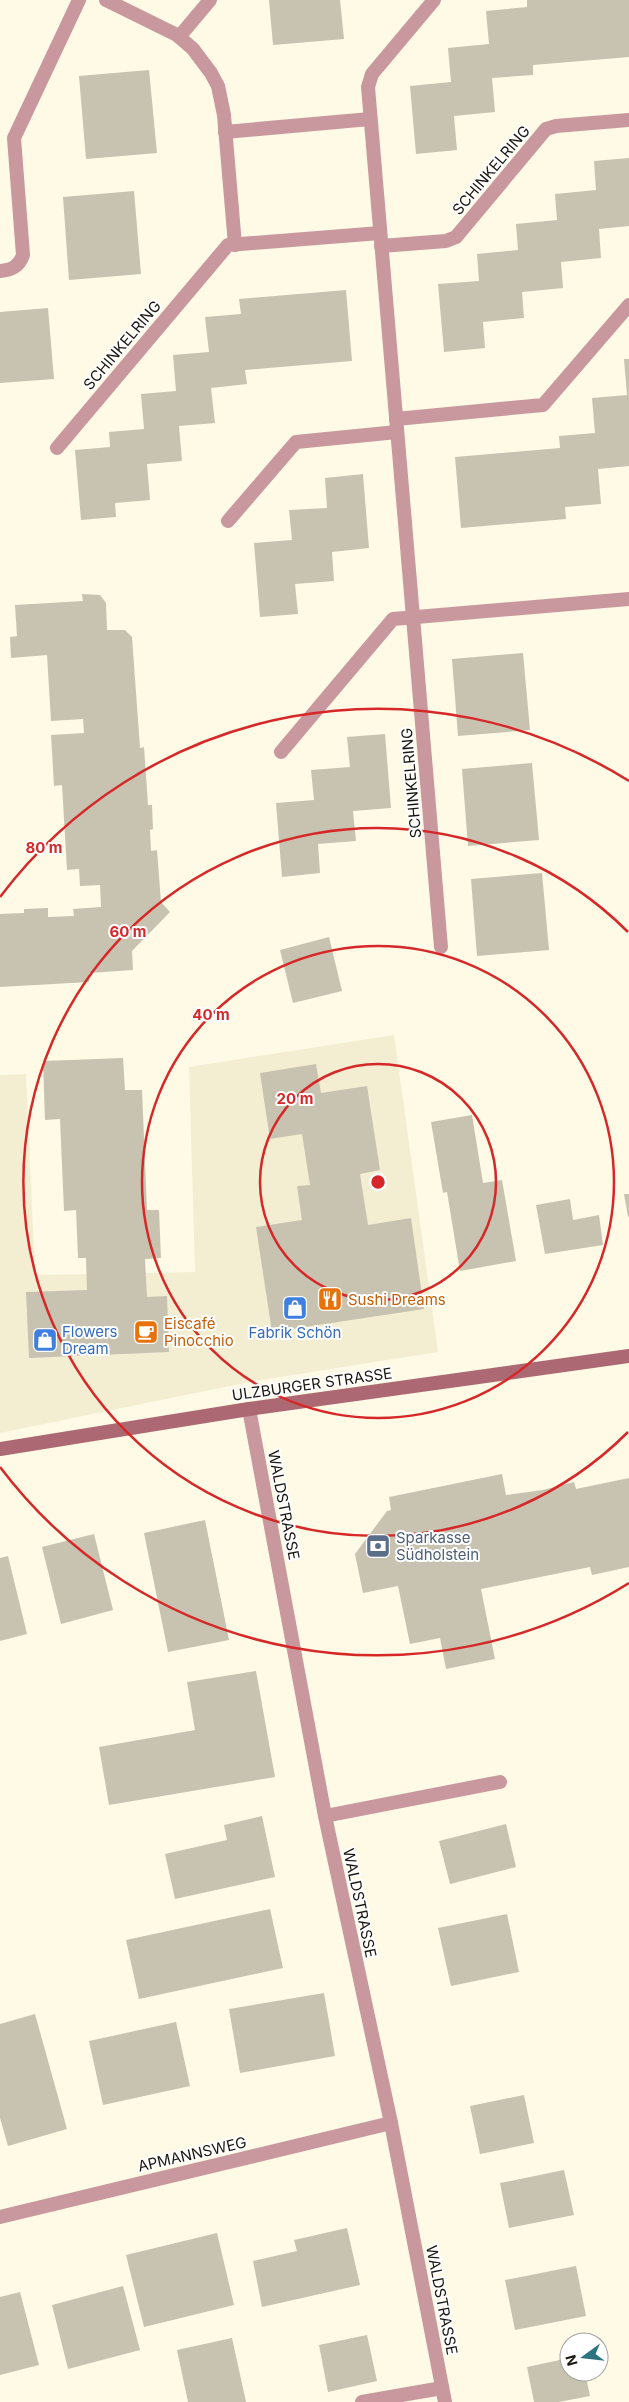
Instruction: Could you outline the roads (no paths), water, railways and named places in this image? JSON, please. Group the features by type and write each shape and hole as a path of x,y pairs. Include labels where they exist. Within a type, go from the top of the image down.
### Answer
{"main road":[{"name":"ULZBURGER STRASSE","path":"0,1449 249,1409 629,1356"}],"street":[{"path":"0,271 14,268 23,255 14,138 78,0"},
{"path":"106,0 179,37 193,49 211,73 222,100 235,245"},
{"path":"179,37 210,0"},
{"name":"SCHINKELRING","path":"434,0 370,77 368,87 442,947"},
{"path":"225,132 370,119"},
{"name":"SCHINKELRING","path":"57,448 228,245 381,239 446,241 456,237 546,129 556,126 629,120"},
{"path":"228,521 296,442 544,405 629,305"},
{"path":"281,752 393,619 629,599"},
{"name":"WALDSTRASSE","path":"249,1409 325,1816 391,2123 445,2402"},
{"path":"325,1816 500,1782"},
{"name":"APMANNSWEG","path":"0,2217 391,2123"},
{"path":"362,2402 442,2388"}],"place":[{"name":"Sushi Dreams","path":"330,1299"},
{"name":"Fabrik Schön","path":"295,1308"},
{"name":"Eiscafé Pinocchio","path":"146,1332"},
{"name":"Flowers Dream","path":"45,1340"},
{"name":"Sparkasse Südholstein","path":"378,1546"}]}
